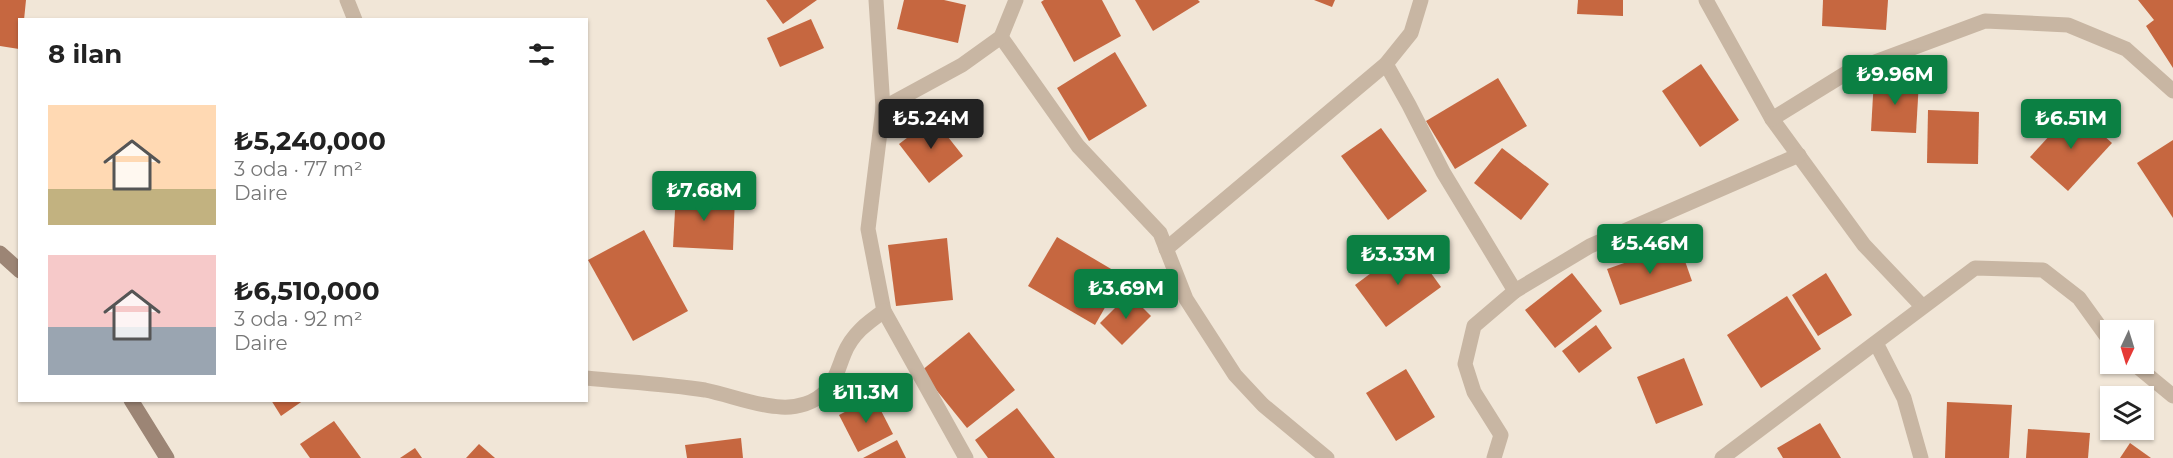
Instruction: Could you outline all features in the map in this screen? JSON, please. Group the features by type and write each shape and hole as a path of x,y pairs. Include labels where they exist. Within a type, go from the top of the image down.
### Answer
{"main road":[{"path":"0,253 18,270"},
{"path":"132,402 167,458"}],"street":[{"path":"347,0 354,18"},
{"path":"876,0 883,108 868,229 884,311 966,458"},
{"path":"883,108 962,65 1001,37 1016,0"},
{"path":"1166,249 1386,64 1411,33 1421,0"},
{"path":"1706,0 1772,118 1864,245 1922,306"},
{"path":"1772,118 1848,72 1985,21 2068,25 2126,49 2173,91"},
{"path":"1001,37 1078,146 1160,233 1186,299 1235,375 1263,405 1327,458"},
{"path":"1386,64 1410,105 1443,172 1515,291"},
{"path":"1494,458 1502,435 1474,392 1465,364 1474,326 1515,291 1590,246 1799,155"},
{"path":"1722,458 1975,268 2043,270 2079,298 2100,327"},
{"path":"588,378 705,390 760,404 781,407 798,406 814,401 827,390 836,376 845,351 856,334 884,311"},
{"path":"1876,343 1904,398 1921,458"},
{"path":"2146,374 2173,396"}],"building":[{"path":"0,0 26,0 24,18 18,18 18,49 0,46"},
{"path":"766,0 817,0 783,24"},
{"path":"904,0 944,0 966,5 958,43 897,29"},
{"path":"1044,0 1102,0 1121,36 1074,62 1041,2"},
{"path":"1135,0 1198,0 1200,2 1153,31"},
{"path":"1314,0 1335,0 1332,7"},
{"path":"1578,0 1623,0 1623,16 1577,14"},
{"path":"1823,0 1888,0 1886,30 1822,26"},
{"path":"2138,0 2173,0 2173,68 2146,26 2154,20"},
{"path":"811,19 824,48 780,67 767,38"},
{"path":"1115,52 1147,106 1089,141 1057,88"},
{"path":"1701,64 1739,120 1700,147 1662,91"},
{"path":"1498,78 1527,126 1455,169 1426,121"},
{"path":"1874,78 1919,81 1916,133 1871,131"},
{"path":"2074,109 2112,143 2068,191 2030,157"},
{"path":"1928,110 1979,112 1978,164 1927,163"},
{"path":"933,118 963,156 929,183 899,144"},
{"path":"1381,128 1427,191 1388,220 1341,156"},
{"path":"2173,140 2173,218 2137,163"},
{"path":"1502,148 1549,184 1521,220 1474,183"},
{"path":"676,193 735,196 733,250 673,247"},
{"path":"644,230 688,311 633,341 588,260"},
{"path":"1057,237 1123,276 1095,325 1028,286"},
{"path":"947,238 953,300 896,306 888,245"},
{"path":"1410,244 1441,287 1386,327 1355,285"},
{"path":"1679,244 1692,281 1620,305 1607,269"},
{"path":"1572,273 1602,311 1555,348 1525,310"},
{"path":"1826,273 1852,315 1818,336 1792,295"},
{"path":"1129,294 1151,316 1122,345 1100,323"},
{"path":"1787,296 1821,349 1761,388 1727,335"},
{"path":"1596,325 1612,348 1579,373 1562,351"},
{"path":"969,332 1015,390 967,428 921,371"},
{"path":"1684,358 1703,405 1656,424 1637,377"},
{"path":"1406,369 1435,417 1396,441 1366,393"},
{"path":"874,397 893,434 858,452 839,415"},
{"path":"272,402 301,402 281,416"},
{"path":"1947,402 2012,405 2009,458 1945,458"},
{"path":"1017,408 1055,458 988,458 975,440"},
{"path":"334,421 361,458 310,458 300,444"},
{"path":"1820,423 1841,458 1783,458 1777,448"},
{"path":"2028,429 2090,433 2088,458 2026,458"},
{"path":"741,438 743,458 687,458 685,445"},
{"path":"897,440 906,458 863,458"},
{"path":"2130,443 2151,458 2120,458"},
{"path":"479,444 495,458 466,458"},
{"path":"415,448 422,458 400,458"}]}
